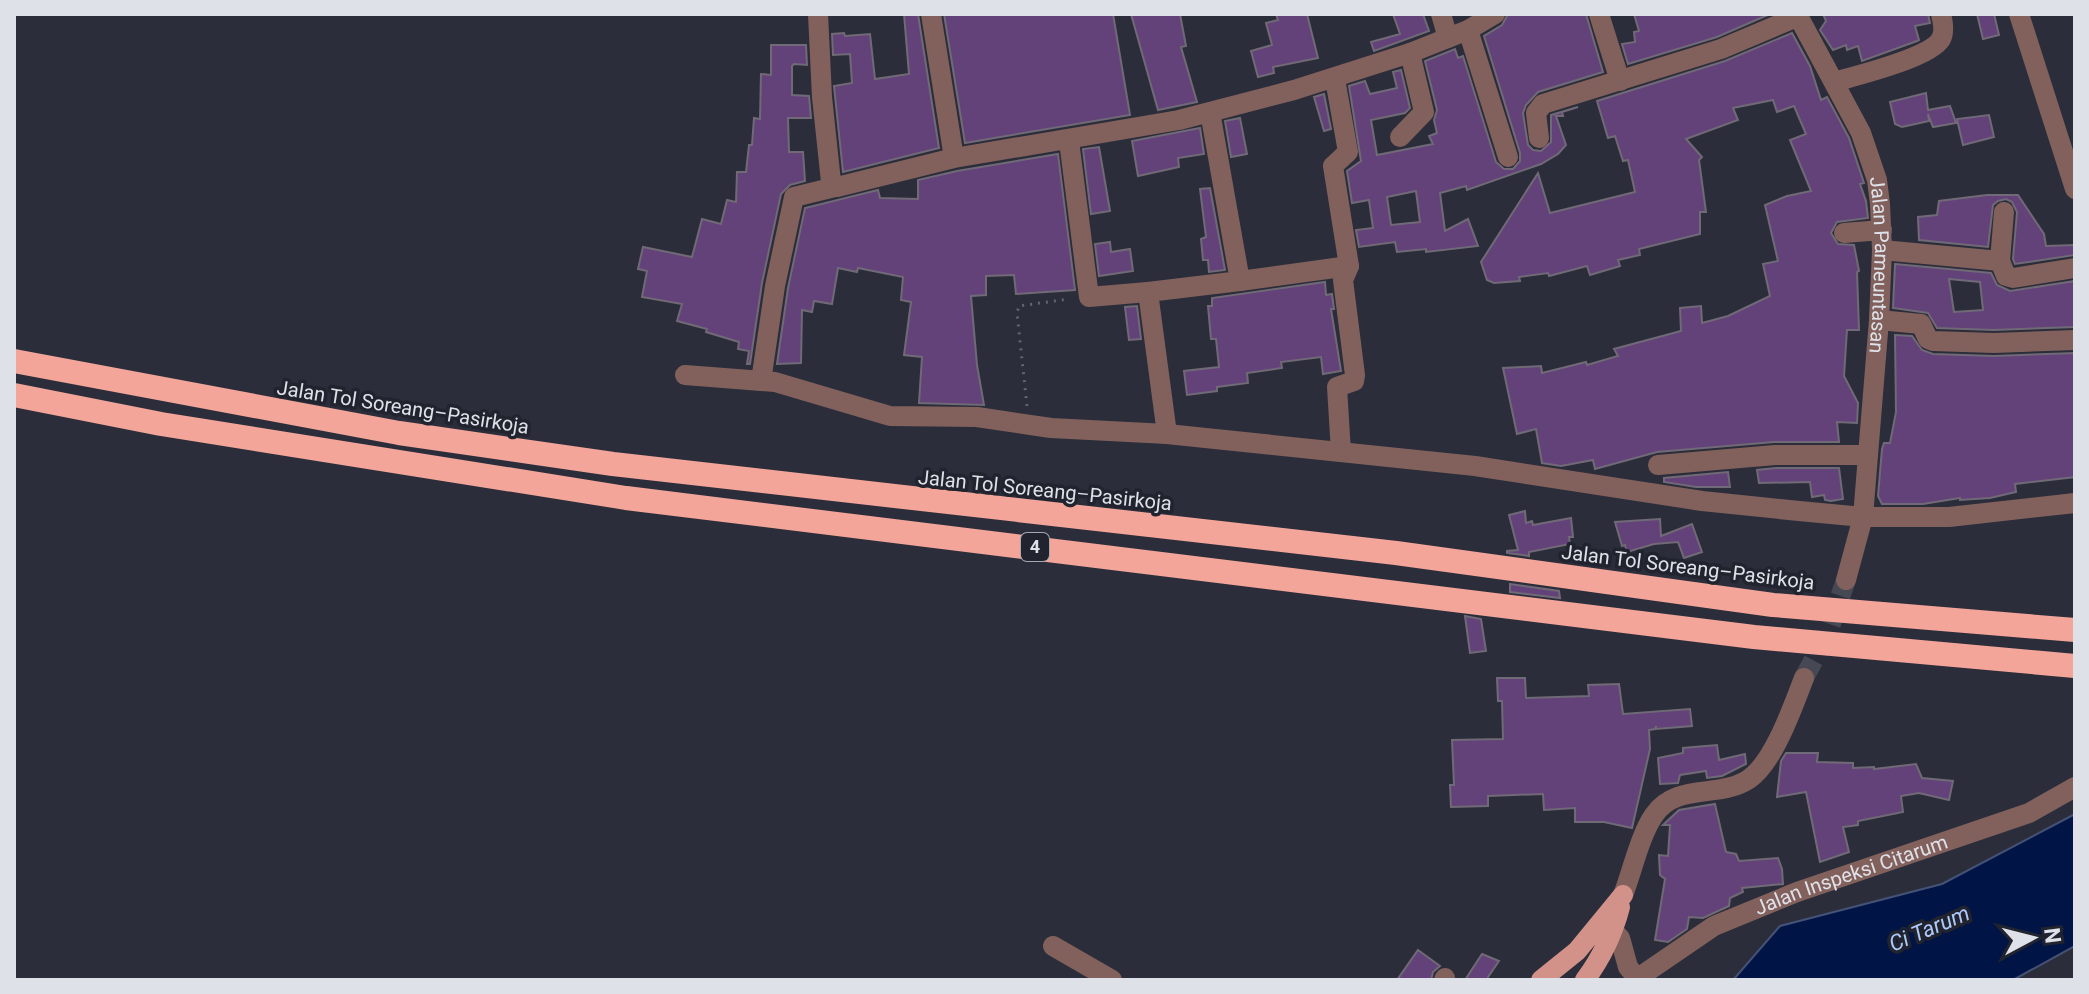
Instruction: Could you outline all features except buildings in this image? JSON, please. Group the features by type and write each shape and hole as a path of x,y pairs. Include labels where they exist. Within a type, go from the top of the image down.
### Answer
{"highway":[{"name":"Jalan Tol Soreang–Pasirkoja","path":"14,361 399,433 613,464 1396,553 1773,605 2066,630"},
{"name":"4","path":"14,395 176,427 626,498 1754,637 2068,666"}],"main road":[{"path":"1585,980 1597,963 1623,895"},
{"path":"1546,976 1609,925"},
{"path":"1546,976 1565,974 1572,980"}],"street":[{"path":"818,14 822,97 831,182 835,187"},
{"path":"931,14 954,158"},
{"path":"1441,14 1448,38"},
{"path":"761,381 771,310 794,197 954,158 1069,141 1210,112 1335,79 1468,30 1495,14"},
{"path":"1599,14 1620,81"},
{"path":"1834,82 1891,66 1937,44 1943,31 1941,14"},
{"path":"2019,14 2075,189"},
{"path":"1539,138 1536,113 1543,104 1721,49 1798,15"},
{"name":"Jalan Pameuntasan","path":"1798,15 1861,133 1877,180 1882,240 1879,320 1863,517 1846,580"},
{"path":"1468,30 1508,157"},
{"path":"1400,137 1424,110 1410,53"},
{"path":"1335,79 1348,152 1333,166 1349,266 1343,280 1355,375 1354,381 1337,387 1341,452"},
{"path":"1210,112 1240,281"},
{"path":"1069,141 1089,297 1349,266"},
{"path":"2004,212 2000,261 2006,276 2013,278 2075,268"},
{"path":"1844,233 2000,261"},
{"path":"1148,292 1167,434"},
{"path":"1879,320 1921,324 1928,339 1933,341 1994,343 2075,340"},
{"path":"685,375 775,382 890,416 977,417 1051,428 1167,434 1341,452 1505,470 1702,501 1863,517 1949,517 2075,503"},
{"path":"1658,465 1775,455 1866,455"},
{"path":"1623,895 1653,815 1679,795 1739,785 1752,778 1779,737 1804,678"},
{"name":"Jalan Inspeksi Citarum","path":"1636,979 1714,926 1797,892 2029,813 2075,787"},
{"path":"1609,925 1623,945 1628,967 1636,979"},
{"path":"1053,946 1112,980"}],"path":[{"path":"1029,424 1017,313 1019,306 1089,297"}],"water":[{"name":"Ci Tarum","path":"2075,814 2075,946 2013,980 1733,980 1780,926 1942,884"}],"tunnel":[{"path":"1804,678 1827,635 1846,580"}]}
